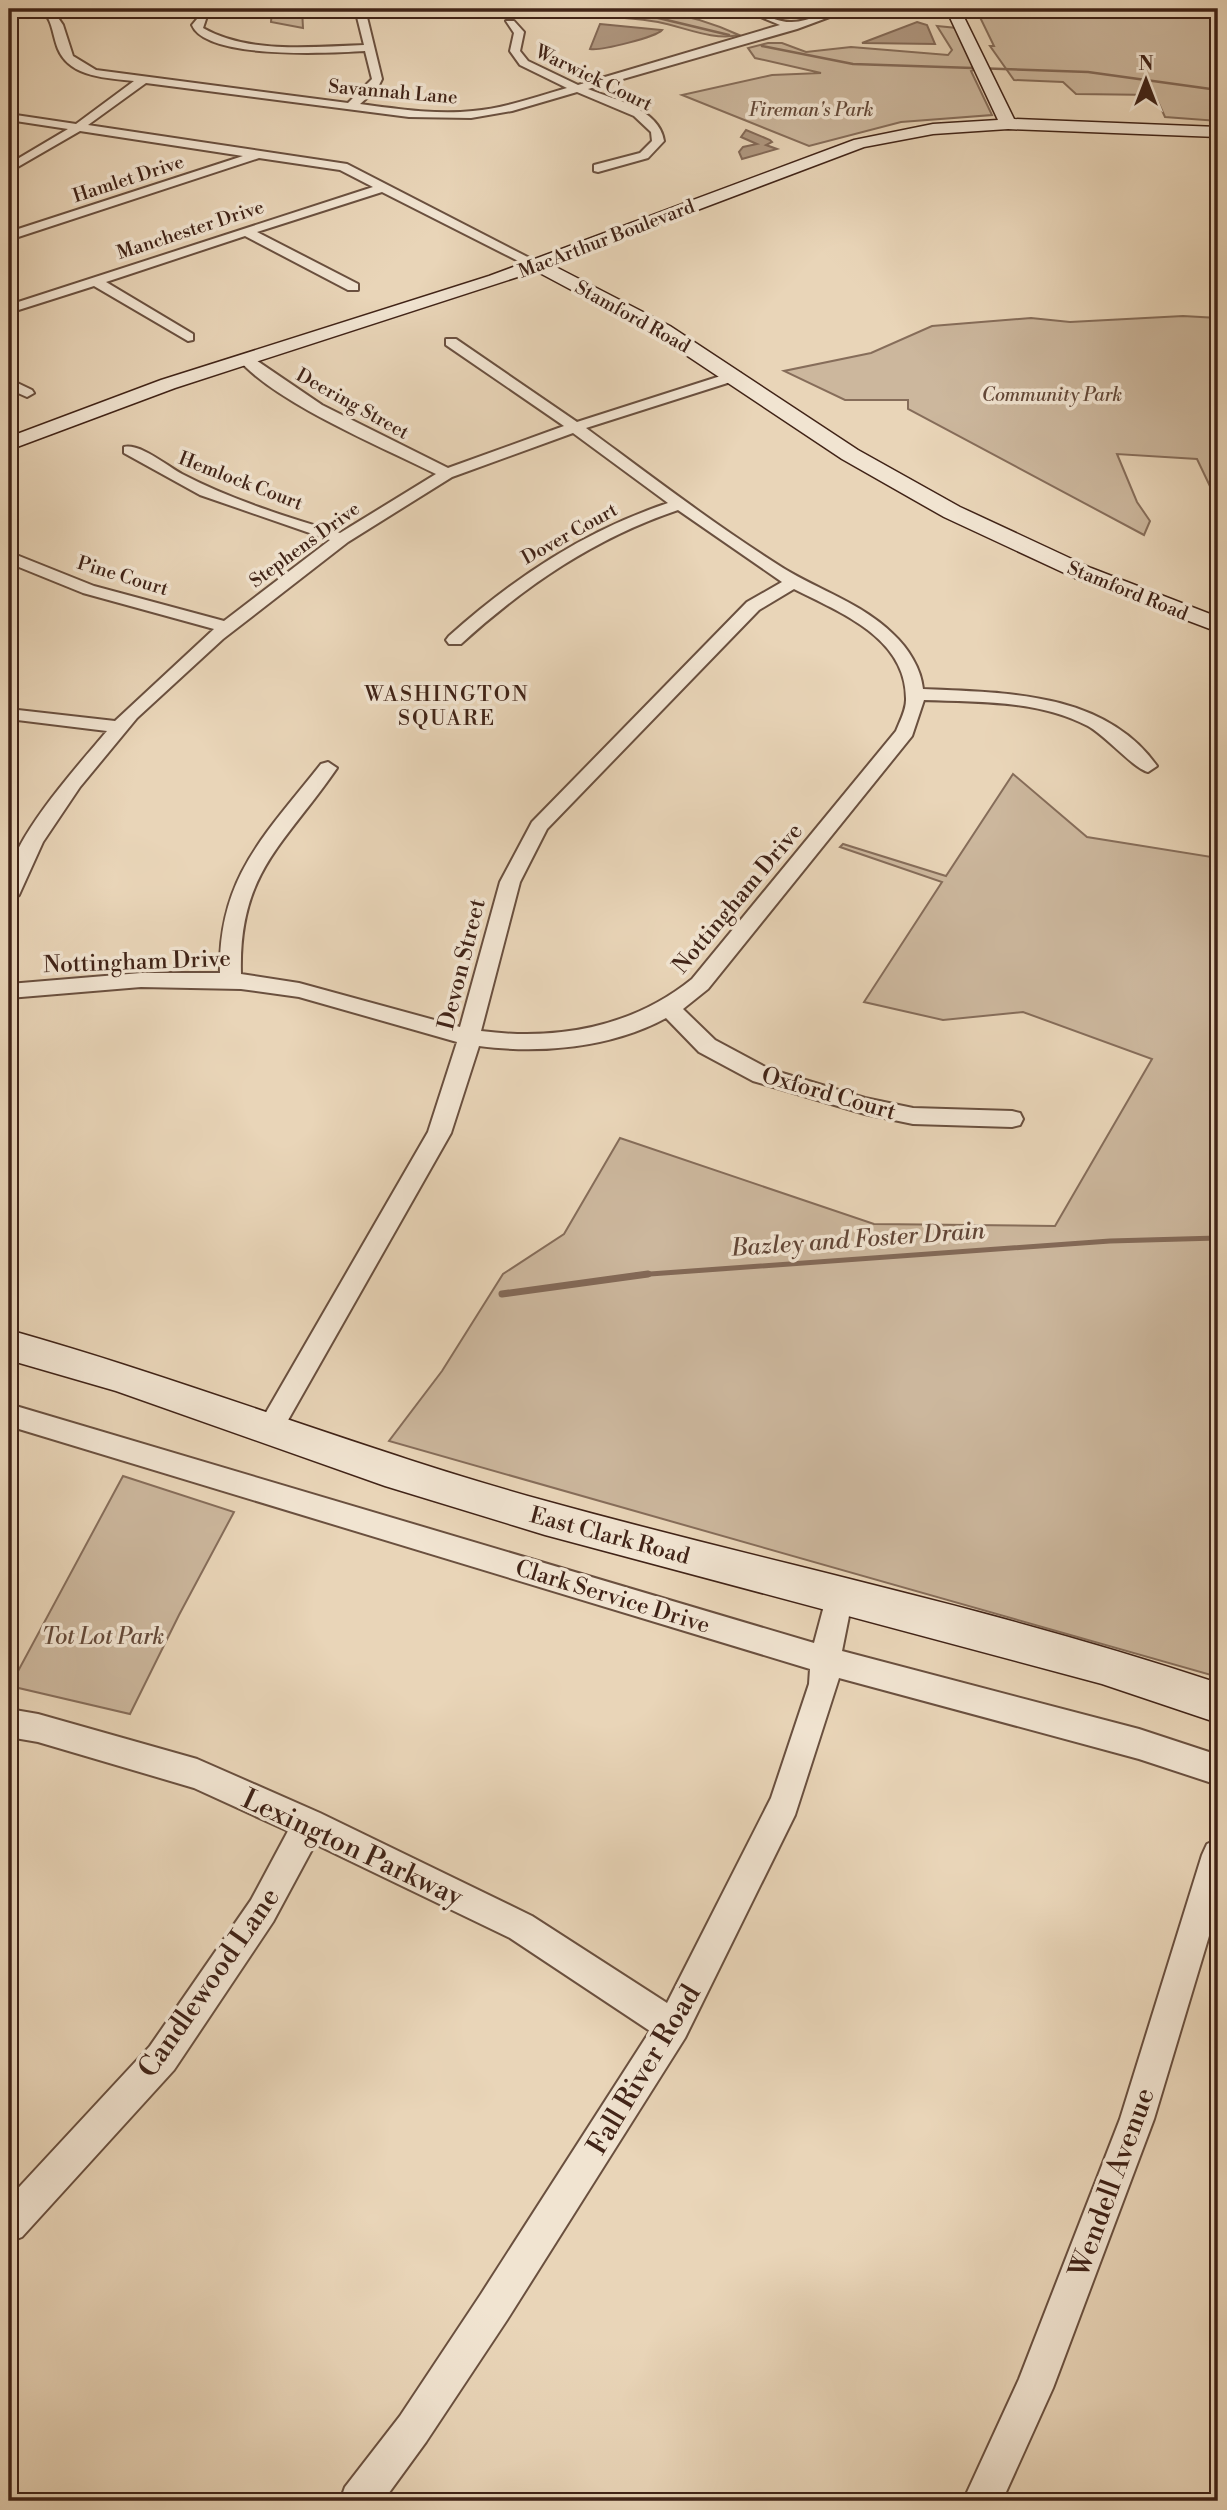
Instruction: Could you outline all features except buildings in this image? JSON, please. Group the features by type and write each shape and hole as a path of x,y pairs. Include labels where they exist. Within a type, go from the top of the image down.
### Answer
{"street":[{"name":"Savannah Lane","path":"47,9 53,13 63,52 71,63 94,74 429,116 471,115 513,108 793,27 846,9"},
{"path":"350,107 376,83 360,9"},
{"path":"746,9 793,27"},
{"path":"953,9 1008,124"},
{"path":"202,16 197,25 204,34 238,44 301,50 367,48"},
{"name":"Warwick Court","path":"510,23 519,32 516,51 524,63 643,117 656,135 654,147 644,157 598,169"},
{"path":"9,169 76,128 142,81"},
{"name":"Stamford Road","path":"9,117 343,167 614,302 735,376 824,439 943,508 1072,569 1218,625"},
{"name":"MacArthur Boulevard","path":"9,444 156,388 537,265 860,143 933,129 1008,124 1218,132"},
{"name":"Hamlet Drive","path":"9,236 259,154"},
{"name":"Manchester Drive","path":"9,309 384,187"},
{"path":"245,232 353,287"},
{"path":"96,281 188,337"},
{"path":"451,342 794,582 858,615 887,637 909,667 915,694 1004,698 1043,704 1085,716 1110,729 1148,766"},
{"name":"Deering Street","path":"245,359 293,394 344,424 447,474"},
{"name":"Stephens Drive","path":"9,895 33,842 73,783 148,697 227,627 342,539 447,474 575,427 735,376"},
{"path":"9,383 27,393"},
{"name":"Hemlock Court","path":"129,450 161,471 203,492 342,539"},
{"name":"Dover Court","path":"455,640 502,597 554,560 627,523 679,504"},
{"name":"Pine Court","path":"9,557 32,569 69,581 227,627"},
{"name":"Devon Street","path":"270,1428 439,1133 470,1037 507,891 518,863 539,826 753,606 794,582"},
{"name":"Nottingham Drive","path":"9,991 141,981 231,981 274,986 344,1001 470,1037 540,1040 569,1038 641,1020 669,1008 700,984 719,964 905,732 915,694"},
{"path":"9,714 120,727"},
{"path":"231,981 229,941 240,890 260,854 328,768"},
{"path":"10,841 33,842"},
{"name":"Oxford Court","path":"669,1008 708,1046 761,1075 865,1106 913,1116 1012,1119"},
{"name":"East Clark Road","path":"9,1345 118,1376 385,1469 545,1518 1102,1664 1218,1703"},
{"name":"Clark Service Drive","path":"9,1415 825,1660 1139,1744 1218,1770"},
{"name":"Fall River Road","path":"359,2501 413,2429 494,2307 673,2026 784,1804 824,1684 825,1660 839,1595"},
{"name":"Lexington Parkway","path":"9,1723 38,1728 197,1774 309,1824 521,1927 673,2026"},
{"name":"Candlewood Lane","path":"9,2224 162,2058 262,1911 309,1824"},
{"name":"Wendell Avenue","path":"982,2501 1034,2388 1137,2119 1218,1855"}],"green space":[{"path":"272,9 302,9 303,28 271,22"},
{"path":"570,9 636,10 676,14 739,35 709,35 658,22"},
{"path":"976,9 1218,9 1218,121 1165,117 1155,95 1076,94 1063,82 1014,80 990,46 994,46"},
{"name":"Fireman's Park","path":"937,26 957,28 974,70 971,71 992,115 901,122 809,146 682,95 772,75 821,73 755,58 748,48 768,43 782,43 806,52 851,47 948,55 952,50"},
{"name":"Community Park","path":"1183,316 1218,318 1218,503 1197,459 1117,454 1137,502 1150,521 1144,535 908,409 908,400 845,400 784,371 871,353 932,326 1031,318 1070,322"},
{"path":"1013,774 1087,837 1218,858 1218,1677 389,1441 442,1371 503,1274 564,1234 620,1138 874,1224 1055,1226 1152,1059 1023,1012 943,1020 864,1002 942,882 840,847 843,844 946,876"},
{"name":"Tot Lot Park","path":"123,1476 234,1512 130,1714 10,1686"}],"shaded area":[{"path":"917,22 927,25 935,44 862,43"},
{"path":"600,24 662,30 628,43 590,49"},
{"path":"746,130 770,140 772,142 766,145 777,149 742,159 739,152 743,147 757,144 741,137"}],"waterway":[{"path":"621,9 729,35"},
{"path":"762,46 853,64 1088,72 1218,90"},
{"name":"Bazley and Foster Drain","path":"646,1274 1110,1241 1218,1238"},
{"name":"Bazley and Foster Drain","path":"502,1294 646,1274"},
{"name":"Bazley and Foster Drain","path":"636,1275 646,1274"}],"district":[{"name":"WASHINGTON SQUARE","path":"447,706"}]}
